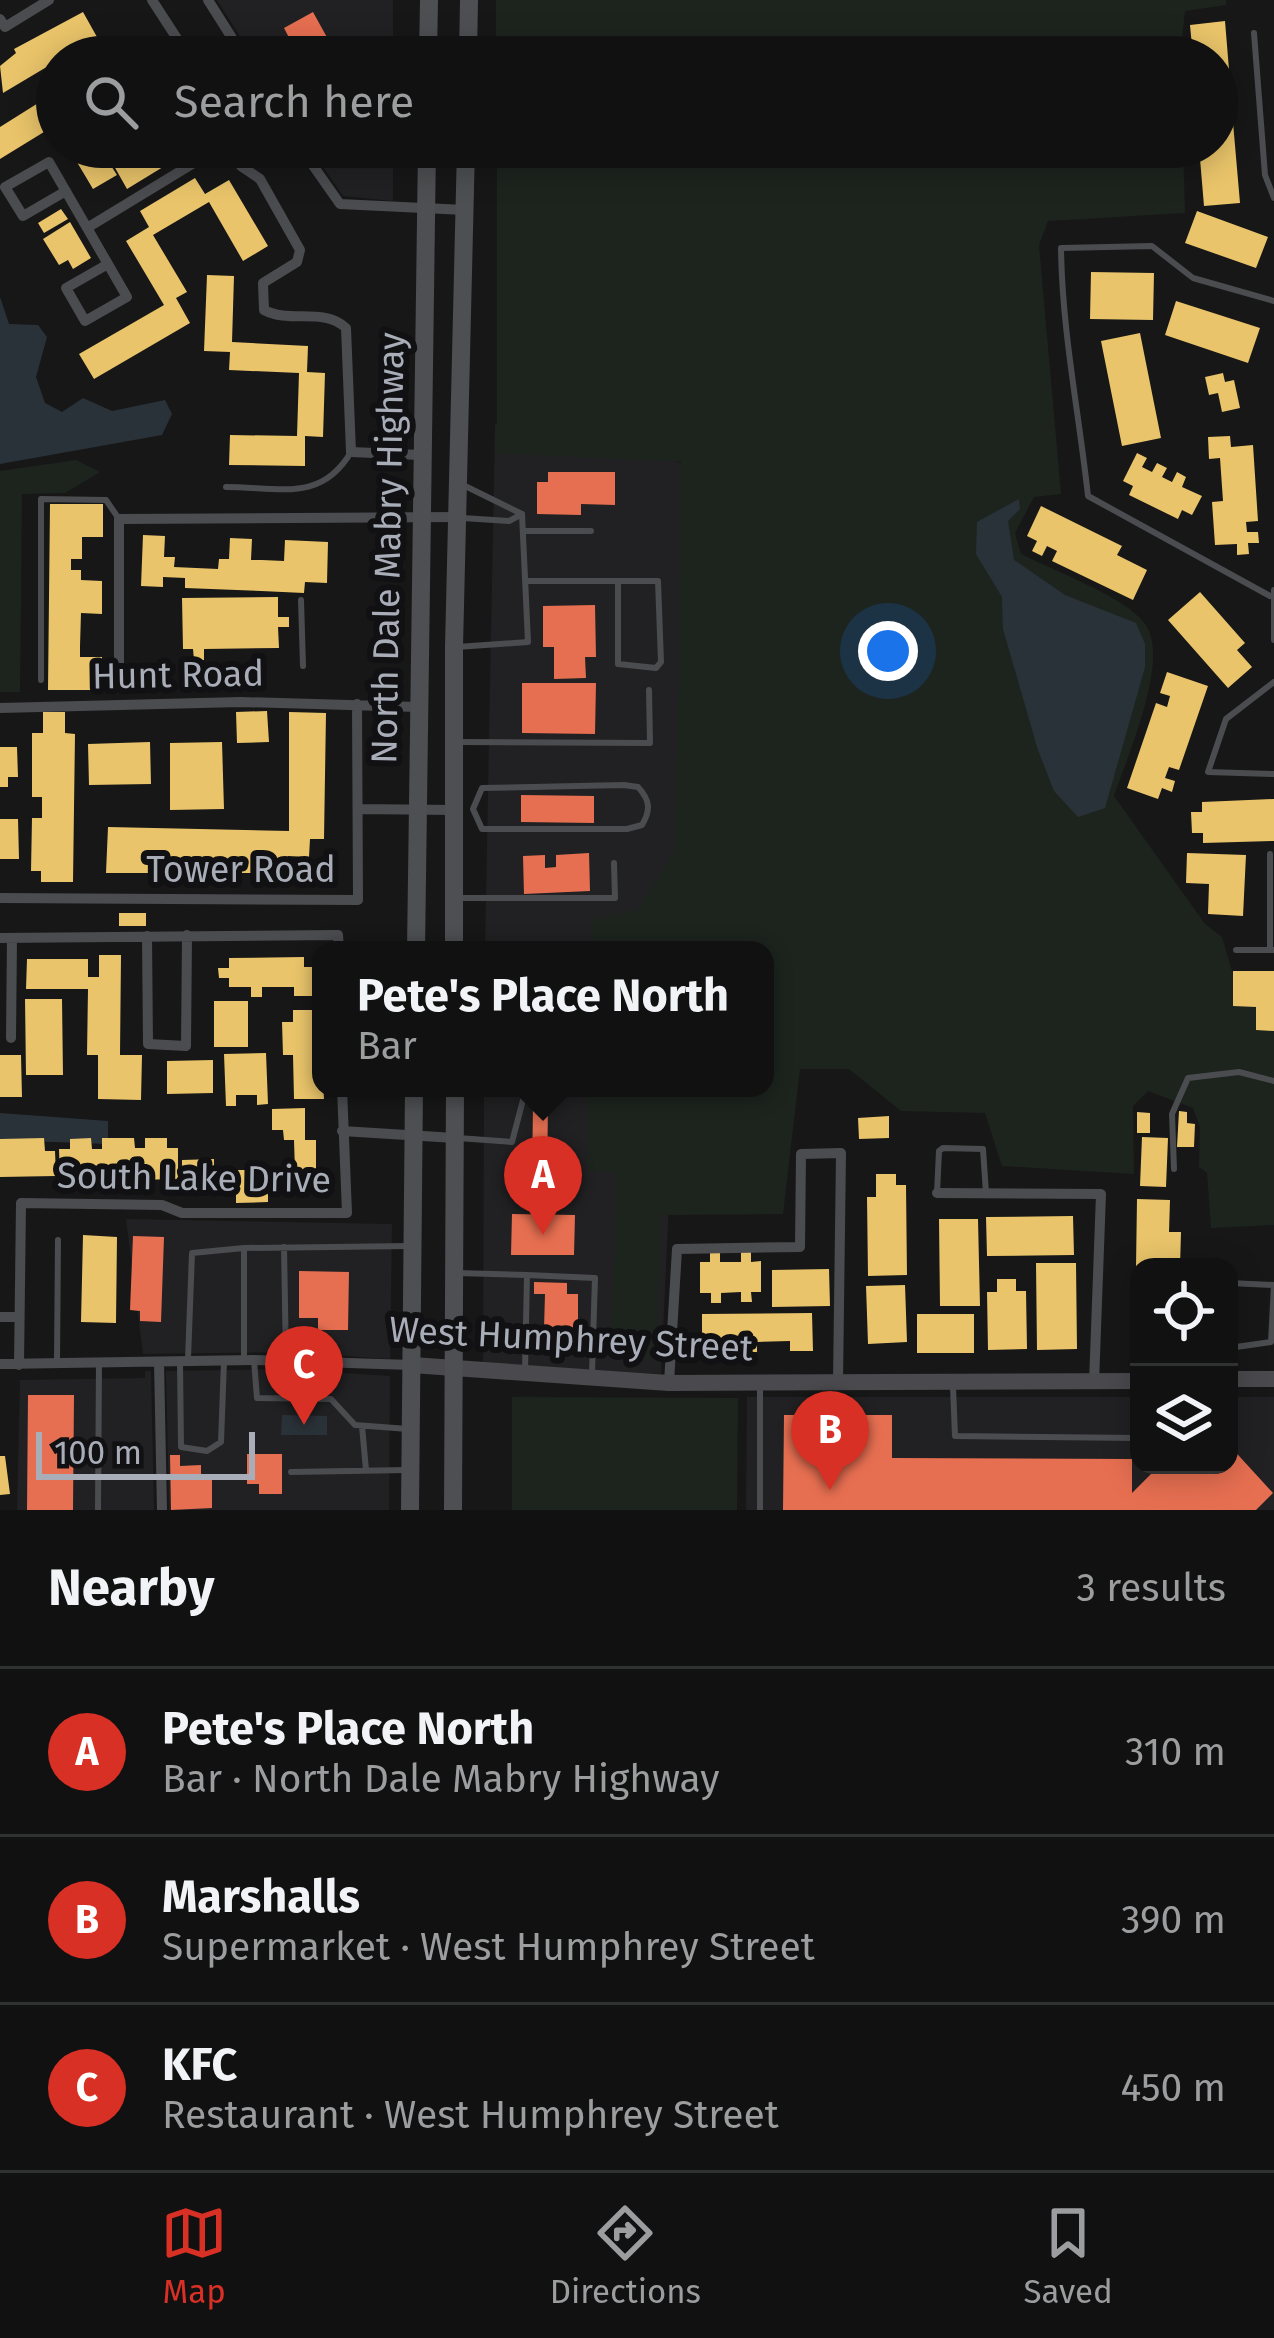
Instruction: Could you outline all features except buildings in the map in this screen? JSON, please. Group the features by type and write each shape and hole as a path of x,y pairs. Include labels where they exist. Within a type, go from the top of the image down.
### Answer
{"main road":[{"path":"428,36 429,0"},
{"path":"468,36 469,0"},
{"name":"North Dale Mabry Highway","path":"416,941 427,168"},
{"name":"North Dale Mabry Highway","path":"454,941 463,810 454,742 454,647 466,168"},
{"path":"410,1510 414,1097"},
{"path":"453,1510 454,1097"}],"street":[{"path":"0,19 5,26 49,0"},
{"path":"152,0 175,36"},
{"path":"208,0 231,36"},
{"path":"38,168 5,187 22,216 66,191"},
{"path":"53,168 66,191 127,297 86,321 66,288 108,264"},
{"path":"87,228 186,168"},
{"path":"244,168 260,178 300,250 297,262 263,284 264,310 279,318 328,317 346,328 351,452 420,455"},
{"path":"317,168 340,204 465,210"},
{"path":"119,676 119,519 458,518"},
{"name":"Tower Road","path":"0,898 358,900 357,704"},
{"name":"Hunt Road","path":"0,708 418,707"},
{"path":"358,809 463,810"},
{"path":"147,935 148,1044 186,1046 187,935"},
{"path":"10,1038 6,938 338,935 338,941"},
{"path":"342,1097 342,1132 455,1138"},
{"name":"South Lake Drive","path":"20,1317 21,1203 162,1205 182,1213 347,1213 342,1132"},
{"path":"669,1383 677,1249 800,1247 801,1154 841,1153 838,1382"},
{"path":"937,1193 1101,1194 1094,1383"},
{"path":"0,1317 20,1317 19,1365"},
{"name":"West Humphrey Street","path":"0,1364 286,1361 454,1367 669,1383 1130,1381"},
{"path":"159,1362 162,1510"},
{"path":"1238,1379 1274,1379"}],"lane":[{"path":"1254,33 1265,175 1274,198"},
{"path":"1262,118 1274,119"},
{"path":"1274,301 1193,278 1152,246 1061,248 1062,322 1072,347 1088,496 1272,593 1274,640"},
{"path":"226,487 322,487 337,476 351,452"},
{"path":"458,483 522,514"},
{"path":"41,680 41,500 106,500 119,519"},
{"path":"458,518 509,521 522,514"},
{"path":"454,647 525,646 528,581 522,514"},
{"path":"523,531 591,531"},
{"path":"528,581 618,582 662,585 661,662 656,668 618,664 618,582"},
{"path":"301,600 303,666"},
{"path":"1274,682 1226,719 1208,772 1274,774"},
{"path":"454,742 650,743 649,690"},
{"path":"624,784 638,787 648,797 649,814 642,825 627,829 482,829 463,810 482,788 624,784"},
{"path":"1236,950 1272,950 1270,854"},
{"path":"454,898 615,898 614,863"},
{"path":"1174,1169 1172,1114 1189,1078 1239,1072 1274,1082"},
{"path":"455,1138 512,1142 524,1097"},
{"path":"937,1193 939,1150 944,1148 983,1149 986,1193"},
{"path":"57,1364 58,1240"},
{"path":"224,1361 220,1447 207,1451 181,1447 192,1252 412,1246"},
{"path":"284,1247 286,1361"},
{"path":"244,1248 249,1360 257,1398 332,1399 362,1426 411,1429"},
{"path":"454,1273 596,1278 592,1378"},
{"path":"525,1375 527,1275"},
{"path":"1238,1283 1274,1285 1271,1342 1238,1347"},
{"path":"98,1510 99,1364"},
{"path":"760,1383 760,1510"},
{"path":"953,1383 955,1436 1130,1438"},
{"path":"362,1426 366,1471"},
{"path":"291,1472 410,1470"}],"shaded area":[{"path":"217,0 393,0 393,36 240,36"},
{"path":"496,0 1226,0 1226,5 1185,11 1182,36 496,36"},
{"path":"324,168 393,168 393,201 343,196"},
{"path":"497,168 1184,168 1185,213 1048,221 1039,245 1061,494 1034,497 1015,533 1021,554 1122,604 1145,624 1152,640 1144,708 1114,796 1205,924 1222,937 1237,988 1274,1028 1274,1225 1211,1228 1207,1173 1199,1167 1200,1127 1193,1108 1148,1091 1133,1106 1134,1174 1002,1166 985,1113 901,1111 849,1069 800,1069 783,1214 660,1215 657,1358 611,1353 617,1172 587,1171 589,1097 774,1097 774,941 591,941 591,920 638,910 676,849 681,462 497,453"},
{"path":"0,297 9,324 38,325 47,337 36,377 45,403 62,412 83,398 112,411 165,400 172,414 162,435 0,464"},
{"path":"510,418 685,464 689,830 625,932 610,941 485,941 495,424"},
{"path":"76,460 100,472 65,493 22,494 20,692 0,692 0,471"},
{"path":"1019,499 1020,509 1008,521 1014,560 1065,595 1136,623 1145,644 1145,667 1105,808 1078,817 1054,791 1038,750 1003,629 1002,597 976,554 977,522"},
{"path":"484,1097 599,1097 670,1182 661,1374 483,1364"},
{"path":"0,1113 108,1121 108,1144 0,1140"},
{"path":"126,1219 392,1224 390,1359 286,1352 143,1354"},
{"path":"285,1369 390,1376 389,1510 169,1510 166,1371"},
{"path":"145,1371 151,1371 154,1510 17,1510 20,1380 145,1378"},
{"path":"512,1397 738,1398 737,1510 512,1510"},
{"path":"747,1397 1130,1397 1130,1474 1238,1474 1238,1397 1274,1397 1274,1510 746,1510"},
{"path":"282,1415 327,1416 327,1435 281,1435"}],"place":[{"name":"Pete's Place North","path":"543,1235"},
{"name":"KFC","path":"304,1425"},
{"name":"Marshalls","path":"830,1490"}]}
